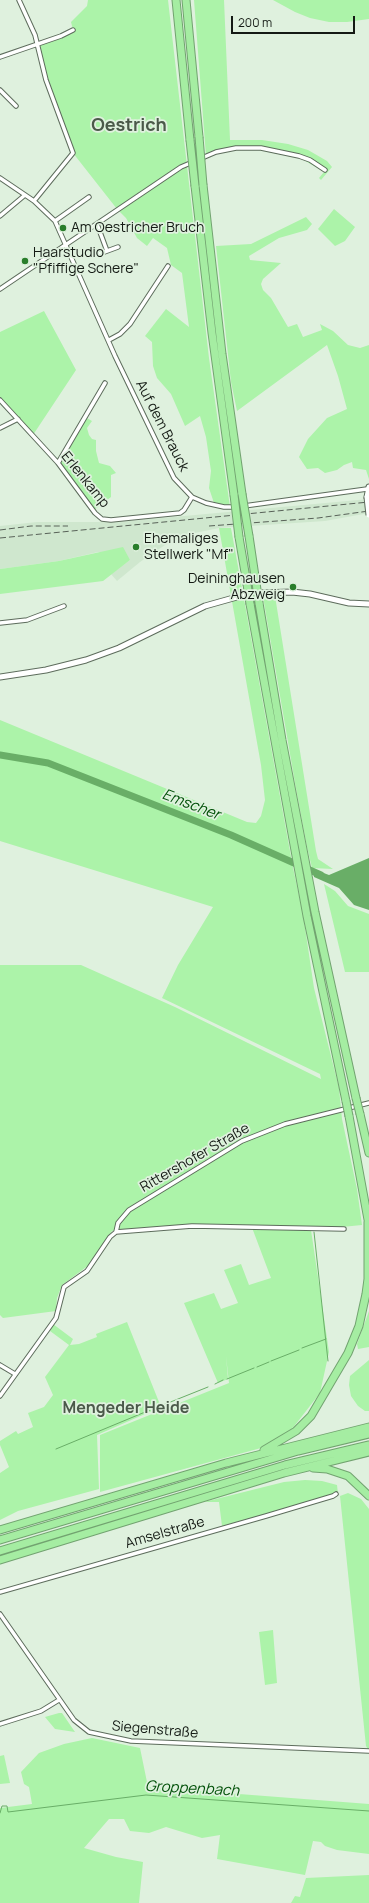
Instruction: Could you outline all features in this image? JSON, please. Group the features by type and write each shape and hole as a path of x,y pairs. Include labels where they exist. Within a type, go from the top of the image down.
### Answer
{"highway":[{"path":"176,2 211,325 239,537 281,782 349,1116 369,1224 368,1279 364,1309 348,1353 311,1416 287,1437 257,1453 226,1464"},
{"path":"187,2 203,185 222,346 242,494 259,603 293,800 369,1153"},
{"path":"364,1132 369,1147"},
{"path":"0,1530 226,1464 369,1427"},
{"path":"0,1540 298,1451 369,1434"},
{"path":"0,1551 285,1465 369,1445"},
{"path":"0,1560 277,1475 307,1468 335,1459 369,1452"},
{"path":"307,1468 327,1469 341,1473 354,1481 369,1496"}],"main road":[{"path":"368,488 367,497 369,515"},
{"path":"0,677 46,670 98,656 120,648 205,606 237,597 258,593 292,592 369,604"}],"street":[{"path":"19,0 25,17 30,23 46,80 72,153 34,201"},
{"path":"0,57 61,36 73,30"},
{"path":"0,90 16,106"},
{"path":"0,289 66,246 181,167 216,152 236,148 261,148 299,156 310,160 325,170"},
{"name":"Auf dem Brauck","path":"0,178 34,201 55,221 166,464 177,481 192,497 206,504 230,508 368,488"},
{"path":"0,216 25,195"},
{"path":"55,221 89,197"},
{"path":"97,224 107,251"},
{"path":"99,254 118,247"},
{"path":"109,340 120,334 130,324 168,266"},
{"path":"58,463 104,383"},
{"name":"Erlenkamp","path":"0,400 58,463 95,513 107,520 180,513 184,510 192,497"},
{"path":"0,428 18,420"},
{"path":"0,623 27,620 64,606"},
{"name":"Rittershofer Straße","path":"0,1396 56,1318 64,1287 87,1271 110,1237 116,1232 118,1223 122,1216 132,1208 242,1140 286,1124 369,1103"},
{"path":"116,1232 192,1226 344,1229"},
{"path":"0,1365 16,1374"},
{"name":"Amselstraße","path":"0,1592 266,1516 336,1494"},
{"name":"Siegenstraße","path":"0,1614 74,1720 89,1732 131,1742 368,1752"},
{"path":"0,1724 41,1711 60,1700"}],"shaded area":[{"path":"88,0 168,0 209,358 230,507 215,506 209,488 211,471 206,437 200,416 185,426 171,394 157,378 153,366 152,342 145,336 166,309 189,327 182,273 171,265 167,248 153,238 147,246 137,238 126,218 117,209 73,153 46,79 37,44 73,30 71,22 87,6"},
{"path":"194,0 224,0 230,140 262,140 288,144 308,150 327,161 332,167 321,180 319,178 324,172 302,159 259,150 234,147 206,156"},
{"path":"273,0 369,0 369,19 347,22 329,22 310,18"},
{"path":"334,209 355,227 345,241 335,246 318,229"},
{"path":"306,217 312,224 307,230 279,238 249,256 250,260 281,263 263,279 261,284 263,290 271,298 288,327 297,324 303,337 322,330 320,324 333,331 348,345 360,348 369,345 369,479 366,470 353,468 352,462 337,470 325,473 318,468 307,469 299,457 308,439 327,418 347,409 338,376 327,345 237,411 231,382 216,246 251,244"},
{"path":"44,311 76,370 33,435 0,399 0,332"},
{"path":"85,417 92,421 87,428 92,439 96,440 96,451 99,463 110,466 116,473 111,475 111,497 94,510 58,463"},
{"path":"369,499 369,513 325,521 219,528 190,534 165,545 140,562 117,581 111,574 130,560 98,552 59,561 0,569 0,526 37,522 119,522"},
{"path":"219,528 231,528 292,862 268,852 292,863 303,914 314,988 339,1088 342,1119 357,1189 362,1225 311,1230 329,1352 320,1393 292,1429 261,1448 100,1492 100,1435 229,1383 226,1356 228,1379 218,1383 184,1303 214,1293 221,1309 238,1303 224,1270 241,1264 249,1285 271,1278 251,1225 191,1224 112,1231 89,1265 62,1285 57,1298 56,1311 3,1318 0,1315 0,965 81,965 175,1007 321,1079 320,1074 162,998 178,965 213,907 0,841 0,720 247,822 256,823 261,816 265,800 261,765"},
{"path":"123,547 130,560 103,581 0,594 0,569 59,561"},
{"path":"275,596 316,851 318,859 333,869 312,868 307,847 263,597"},
{"path":"369,858 369,910 354,905 339,888 314,877 313,869 329,875"},
{"path":"324,884 335,891 348,906 369,914 369,972 345,972"},
{"path":"369,1311 369,1347 358,1349 357,1344"},
{"path":"127,1322 161,1407 97,1435 99,1489 18,1511 0,1520 0,1473 9,1467 0,1445 0,1441 16,1431 18,1434 33,1427 28,1413 44,1407 53,1395 45,1377 69,1345 50,1331 53,1324 73,1339 70,1345 79,1344 97,1337 96,1334"},
{"path":"369,1360 369,1411 365,1411 358,1406 351,1396 349,1385 350,1376"},
{"path":"305,1480 322,1481 337,1485 338,1494 222,1526 219,1502 204,1502 284,1482"},
{"path":"348,1493 361,1499 369,1509 369,1751 366,1746 340,1496"},
{"path":"273,1630 277,1683 265,1685 259,1632"},
{"path":"62,1713 75,1732 55,1729 45,1717"},
{"path":"92,1738 140,1748 148,1787 369,1804 369,1854 337,1850 325,1846 321,1842 313,1841 305,1875 217,1859 220,1835 202,1838 166,1827 149,1833 130,1831 124,1819 109,1819 84,1848 116,1857 143,1862 139,1903 0,1903 0,1808 32,1804 29,1787 24,1784 21,1772 39,1753 64,1744"},
{"path":"4,1755 10,1783 0,1784 0,1756"},
{"path":"369,1875 369,1903 291,1903 295,1896 300,1897 306,1878"}],"waterway":[{"name":"Emscher","path":"0,755 48,763 231,835 321,875"},
{"path":"314,1232 328,1361"},
{"path":"302,1348 326,1339"},
{"path":"271,1361 299,1350"},
{"path":"257,1367 269,1362"},
{"path":"227,1379 254,1368"},
{"path":"215,1384 223,1380"},
{"path":"153,1409 208,1387"},
{"path":"56,1449 150,1410"},
{"name":"Groppenbach","path":"0,1813 2,1806 7,1806 8,1812 146,1795 369,1811"}],"railway":[{"path":"0,538 369,502"},
{"path":"209,526 318,518 369,511"},
{"path":"0,530 31,526 68,526"}],"place":[{"name":"Am Oestricher Bruch","path":"63,228"},
{"name":"Haarstudio \"Pfiffige Schere\"","path":"25,261"},
{"name":"Ehemaliges Stellwerk \"Mf\"","path":"136,547"},
{"name":"Deininghausen Abzweig","path":"293,587"}],"district":[{"name":"Oestrich","path":"129,126"},
{"name":"Mengeder Heide","path":"126,1409"}]}
